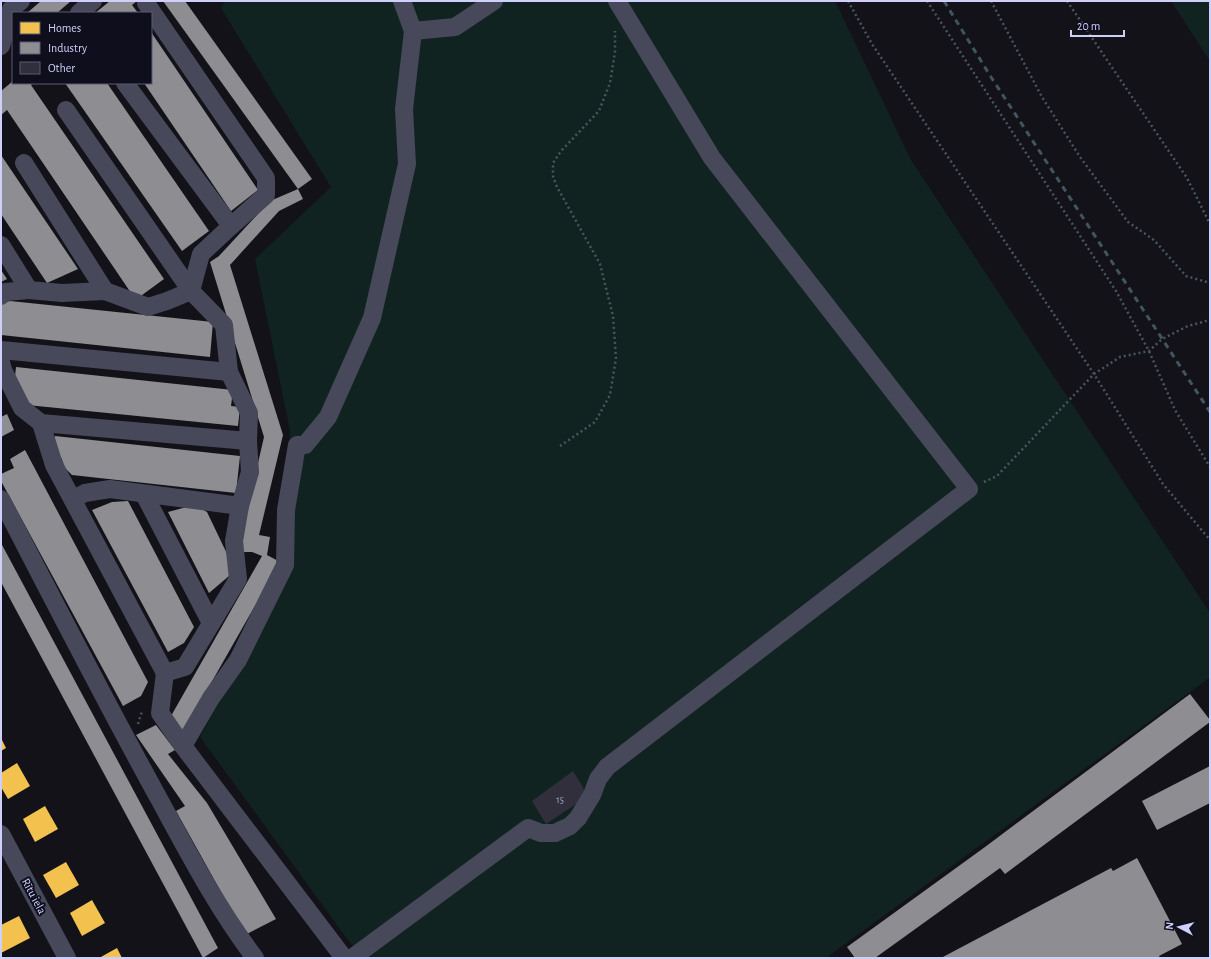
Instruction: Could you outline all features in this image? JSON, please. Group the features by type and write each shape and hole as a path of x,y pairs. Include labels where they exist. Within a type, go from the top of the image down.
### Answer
{"street":[{"path":"80,12 93,1"},
{"path":"183,746 211,698 238,660 285,564 286,510 296,445 305,445 328,417 372,318 407,164 404,109 412,31 402,1"},
{"path":"412,31 454,28 494,1"},
{"path":"41,423 54,465 165,673 160,713 183,746 351,957 528,828 541,833 555,833 570,826 578,818 592,795 598,780 607,767 969,489 712,158 617,1"},
{"path":"146,3 266,178 266,195 201,254 192,290"},
{"path":"12,42 1,44 13,4"},
{"path":"126,84 231,226"},
{"path":"66,110 192,290 224,325 230,372 249,413 248,441 250,472 240,506 234,541 238,578 185,667 165,673"},
{"path":"24,163 105,291"},
{"path":"1,245 29,290"},
{"path":"1,296 5,292 29,290 62,293 105,291 148,307 168,301 192,290"},
{"path":"1,350 230,372"},
{"path":"1,362 3,370 22,408 41,423 248,441"},
{"path":"73,499 85,493 110,489 240,506"},
{"path":"144,494 211,623"},
{"path":"1,499 130,747 205,883 241,940 255,958"},
{"name":"Rītu iela","path":"1,834 67,958"}],"path":[{"path":"848,1 872,44 1094,374 1163,484 1210,540"},
{"path":"927,1 1116,291 1150,351 1175,410 1210,467"},
{"path":"991,1 1042,97 1080,157 1128,222 1154,240 1186,276 1210,283"},
{"path":"1067,1 1187,178 1210,224"},
{"path":"560,446 595,422 610,396 616,358 613,316 600,264 553,176 553,164 561,150 599,111 610,82 615,52 614,30"},
{"path":"969,489 997,476 1094,374 1120,357 1150,351 1162,339 1188,326 1210,320"}],"green space":[{"path":"225,1 835,1 911,160 1210,613 1209,678 826,958 361,958 200,737 291,568 290,431 255,259 331,187 221,8"},
{"path":"1171,1 1210,1 1210,61"}],"building: Homes":[{"path":"1,738 6,748 1,751"},
{"path":"17,763 30,786 8,799 1,787 1,773"},
{"path":"45,806 58,829 35,842 23,819"},
{"path":"66,862 79,885 56,898 43,875"},
{"path":"92,900 105,923 82,936 70,913"},
{"path":"19,916 30,938 1,953 1,925"},
{"path":"117,948 122,958 99,958"}],"building: Industry":[{"path":"41,1 71,1 58,12 28,12"},
{"path":"110,1 137,1 132,5 137,12 96,12"},
{"path":"163,1 185,1 312,179 298,189"},
{"path":"152,33 258,190 231,211 145,84 152,84"},
{"path":"12,82 12,84 32,84 31,85 164,279 138,298 129,290 7,110 1,115 1,91"},
{"path":"66,84 108,84 209,231 182,251"},
{"path":"1,155 78,269 47,283 1,214"},
{"path":"298,189 303,199 279,211 230,265 283,435 259,535 270,537 267,555 280,562 182,734 171,716 262,556 252,552 241,552 243,528 264,437 210,262 219,256 270,201"},
{"path":"1,270 7,279 1,282"},
{"path":"10,301 213,322 210,357 1,335 1,303"},
{"path":"16,367 233,390 231,406 240,407 238,426 27,405 14,386"},
{"path":"7,414 14,430 1,437 1,417"},
{"path":"55,436 240,456 236,493 72,475 65,468 61,457 52,456"},
{"path":"25,450 148,682 141,696 123,706 1,481 1,474 14,468 10,459"},
{"path":"128,501 194,627 184,643 168,652 92,510 112,502"},
{"path":"194,505 207,512 230,560 229,576 209,593 168,512"},
{"path":"1,543 218,948 203,958 1,582"},
{"path":"1190,694 1210,722 1005,874 1000,868 875,958 855,958 847,947 985,847"},
{"path":"156,725 175,750 168,754 207,803 276,919 245,935 176,811 185,806 136,735"},
{"path":"1210,766 1210,803 1157,830 1142,801"},
{"path":"1137,858 1182,944 1159,956 1160,958 941,958 1111,868 1113,871"}],"building: Other":[{"path":"573,771 588,796 546,824 532,801"}],"railway":[{"path":"944,1 991,77 1210,412"}]}
